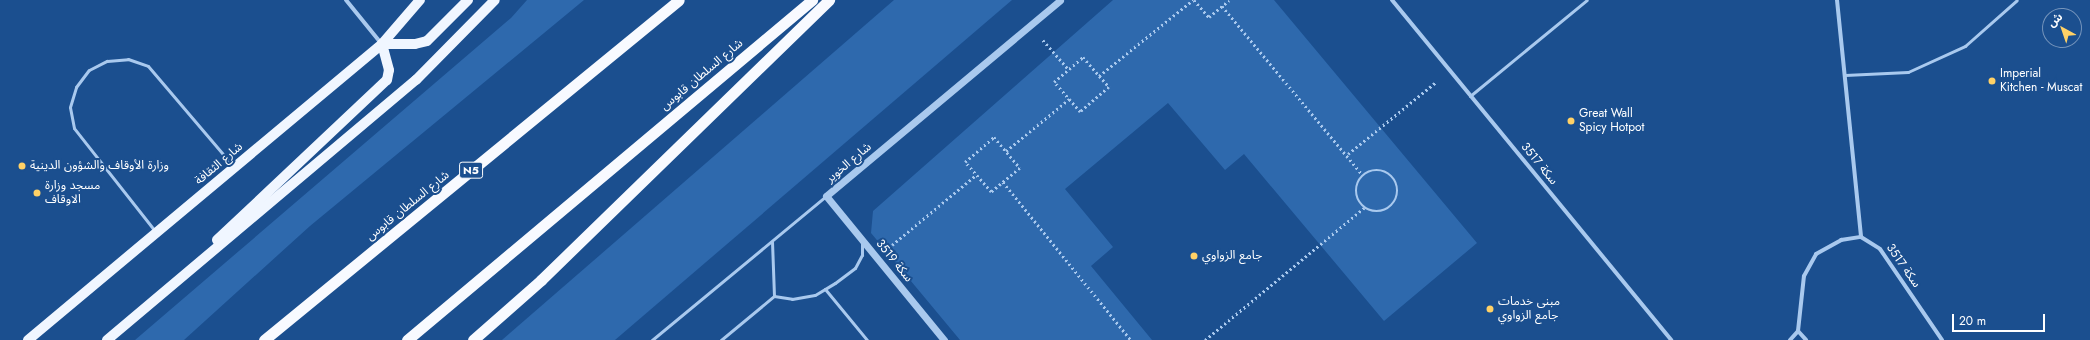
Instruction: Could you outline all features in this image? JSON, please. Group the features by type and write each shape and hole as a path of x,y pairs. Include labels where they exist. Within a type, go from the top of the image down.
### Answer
{"highway":[{"name":"شارع السلطان قابوس","path":"264,340 679,0"},
{"name":"شارع السلطان قابوس","path":"407,340 812,0"},
{"path":"473,340 541,280 829,0"}],"main road":[{"name":"شارع الثقافة","path":"28,340 382,44 420,0"},
{"path":"144,309 387,80 389,70 382,44 415,44 427,41 468,0"},
{"path":"107,340 416,80 495,0"}],"street":[{"path":"346,0 382,44"},
{"name":"شارع الخوير","path":"826,196 1060,0"},
{"name":"سكة 3517","path":"1392,0 1671,340"},
{"path":"1790,340 1798,331 1804,276 1816,254 1841,240 1860,237 1837,0"},
{"name":"سكة 3519","path":"826,196 944,340"},
{"name":"سكة 3517","path":"1860,237 1880,249 1942,340"},
{"path":"1798,331 1806,340"}],"lane":[{"path":"1470,96 1587,0"},
{"path":"1844,75 1915,68 1965,46 2017,0"},
{"path":"157,233 74,128 70,107 76,87 89,70 107,61 128,59 148,66 234,168"},
{"name":"شارع الخوير","path":"652,340 826,196"},
{"path":"721,340 774,296 792,299 825,289 855,268 862,255 862,240"},
{"path":"772,242 774,296"},
{"path":"825,289 867,340"}],"path":[{"path":"1099,76 1194,0 1209,17 1229,0"},
{"path":"1222,6 1348,154 1364,175"},
{"path":"1030,25 1068,70"},
{"path":"1083,57 1109,87 1080,112 1054,82 1068,70 1083,57"},
{"path":"1348,154 1450,71"},
{"path":"1006,151 1069,99"},
{"path":"994,137 1020,168 991,192 976,175 965,162 994,137"},
{"path":"1376,170 1390,173 1399,190 1390,209 1377,213 1364,208 1356,195 1357,184 1364,175 1376,170"},
{"path":"877,258 976,175"},
{"path":"1003,182 1131,340"},
{"path":"1205,340 1364,208"}],"shaded area":[{"path":"527,0 584,0 310,226 184,340 135,340 511,18"},
{"path":"894,0 1012,0 615,340 502,340"},
{"path":"1113,0 1274,0 1477,243 1384,321 1244,154 1225,170 1168,103 1065,189 1113,247 1091,266 1152,340 960,340 871,233 873,211"}],"place":[{"name":"Imperial Kitchen - Muscat","path":"1992,81"},
{"name":"Great Wall Spicy Hotpot","path":"1571,121"},
{"name":"وزارة الأوقاف والشؤون الدينية","path":"22,166"},
{"name":"مسجد وزارة الاوقاف","path":"37,193"},
{"name":"جامع الزواوي","path":"1194,256"},
{"name":"مبنى خدمات جامع الزواوي","path":"1490,309"}]}
